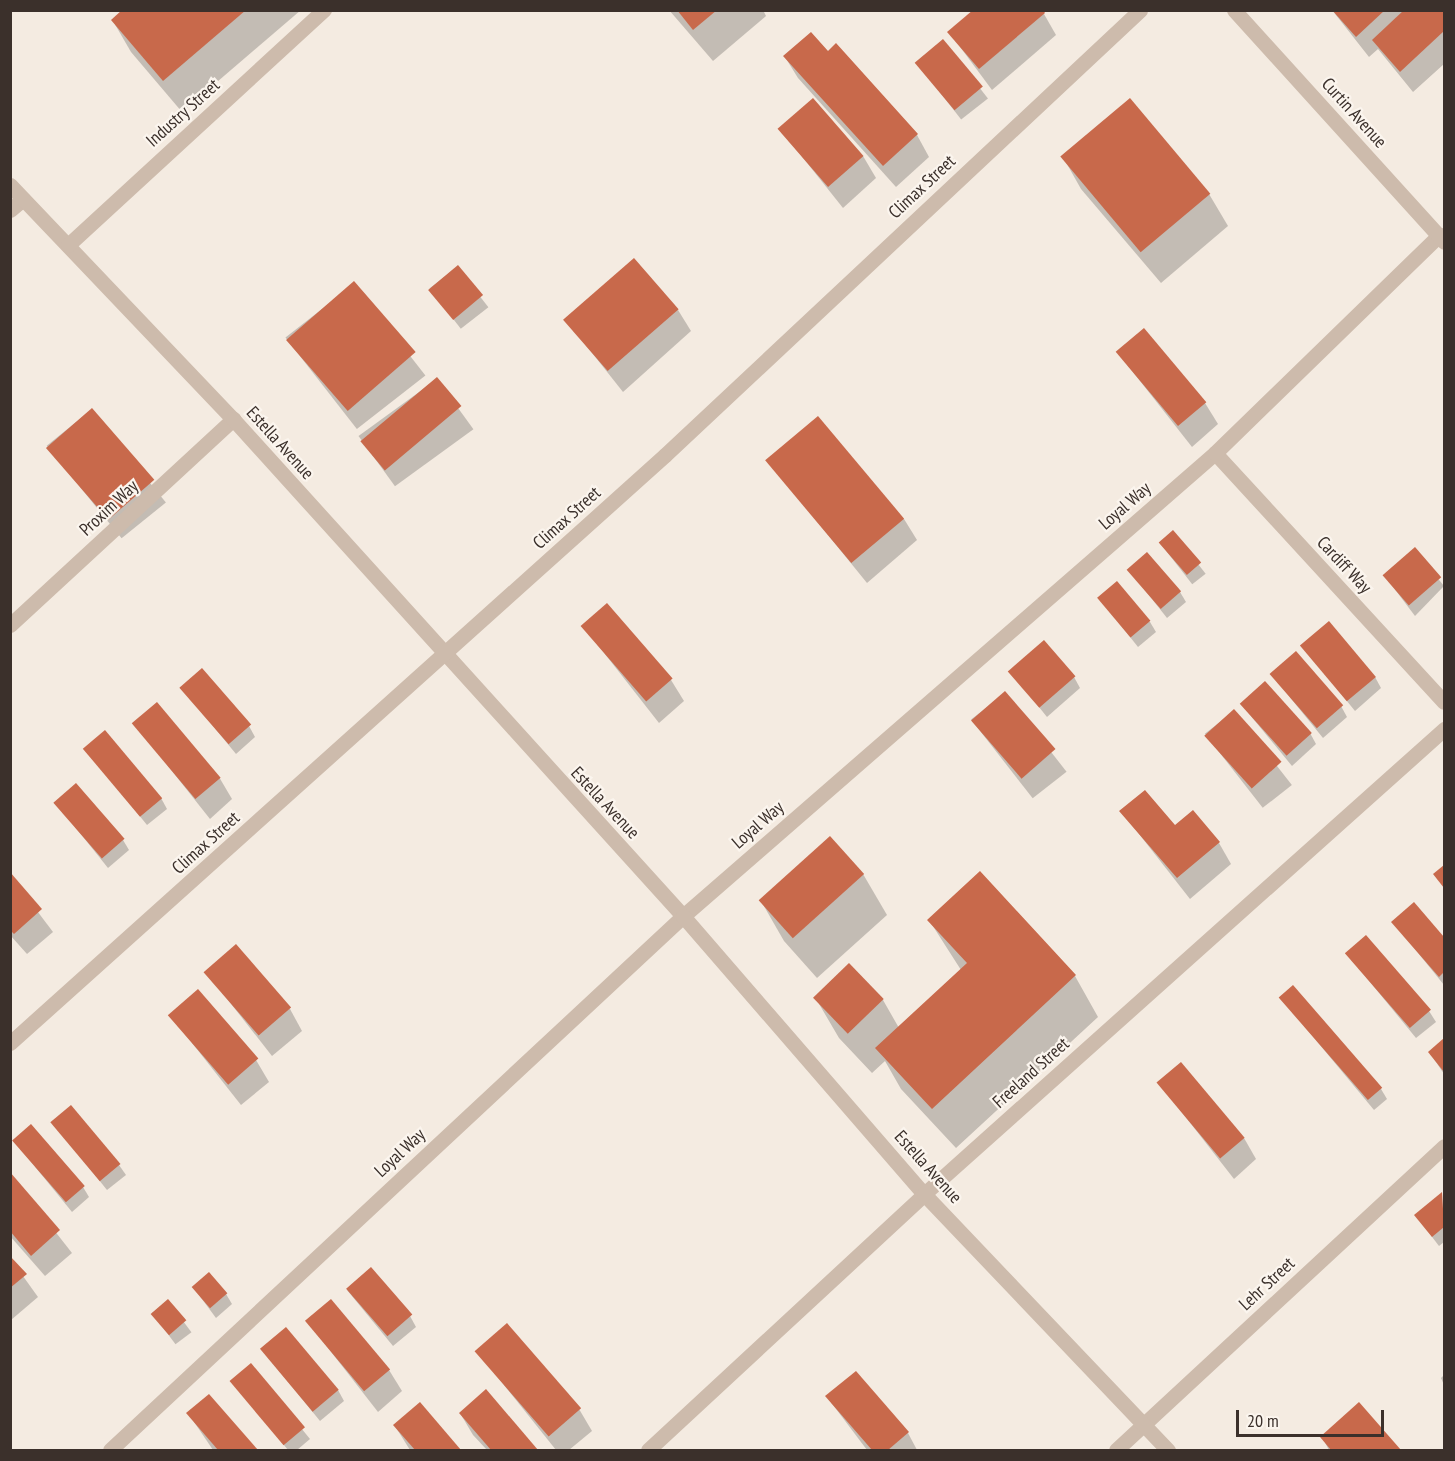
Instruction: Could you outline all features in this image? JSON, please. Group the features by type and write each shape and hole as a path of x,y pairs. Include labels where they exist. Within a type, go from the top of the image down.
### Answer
{"street":[{"name":"Industry Street","path":"68,245 324,10"},
{"name":"Climax Street","path":"10,1043 444,656 1140,10"},
{"name":"Curtin Avenue","path":"1234,10 1442,238"},
{"name":"Estella Avenue","path":"10,185 233,419 444,656 683,916 924,1194 1168,1450"},
{"path":"10,210 23,199"},
{"name":"Loyal Way","path":"110,1450 683,916 1215,453 1442,238"},
{"name":"Proxim Way","path":"10,625 233,419"},
{"name":"Cardiff Way","path":"1215,453 1444,702"},
{"name":"Freeland Street","path":"648,1450 924,1194 1444,729"},
{"name":"Lehr Street","path":"1116,1450 1444,1146"}],"building":[{"path":"122,10 246,10 163,81 111,20"},
{"path":"677,10 717,10 693,30"},
{"path":"973,10 1043,10 1045,13 979,69 947,32"},
{"path":"1332,10 1385,10 1356,37"},
{"path":"1404,10 1444,10 1444,31 1400,72 1372,40"},
{"path":"811,32 828,51 836,43 918,134 883,166 783,56"},
{"path":"943,39 983,86 955,110 915,63"},
{"path":"813,98 864,156 828,187 778,129"},
{"path":"1130,98 1210,194 1141,252 1060,156"},
{"path":"634,258 679,309 608,371 563,320"},
{"path":"458,265 483,295 453,320 428,290"},
{"path":"354,281 416,352 348,411 286,340"},
{"path":"1144,328 1206,402 1178,426 1116,352"},
{"path":"437,377 461,406 385,470 360,441"},
{"path":"92,408 154,480 108,520 46,448"},
{"path":"818,416 904,519 851,563 765,460"},
{"path":"1173,530 1201,562 1187,575 1159,542"},
{"path":"1415,547 1441,577 1409,605 1383,575"},
{"path":"1147,552 1181,591 1161,609 1127,570"},
{"path":"1117,581 1150,621 1131,638 1097,598"},
{"path":"607,603 673,678 646,701 581,626"},
{"path":"1329,621 1376,677 1347,701 1300,645"},
{"path":"1044,640 1075,676 1039,708 1008,671"},
{"path":"1296,651 1343,705 1317,728 1270,674"},
{"path":"202,668 251,725 229,744 179,688"},
{"path":"1265,681 1312,733 1287,756 1240,704"},
{"path":"1005,691 1056,749 1022,779 971,721"},
{"path":"157,702 221,778 195,799 132,723"},
{"path":"1234,709 1282,762 1252,789 1204,736"},
{"path":"105,730 162,798 140,817 83,749"},
{"path":"76,783 125,839 102,859 53,803"},
{"path":"1145,790 1175,825 1193,810 1220,842 1177,878 1119,811"},
{"path":"830,836 864,874 793,938 759,900"},
{"path":"1444,865 1444,888 1433,874"},
{"path":"980,871 1076,975 932,1109 875,1048 967,963 927,920"},
{"path":"10,872 42,909 14,934 10,930"},
{"path":"1414,902 1444,937 1444,972 1439,977 1391,922"},
{"path":"1366,935 1431,1010 1410,1028 1345,953"},
{"path":"236,944 291,1007 259,1036 204,972"},
{"path":"849,963 884,999 848,1034 813,998"},
{"path":"1293,985 1382,1088 1368,1100 1279,997"},
{"path":"198,989 258,1058 228,1085 168,1015"},
{"path":"1444,1038 1444,1072 1428,1052"},
{"path":"1181,1062 1245,1138 1220,1158 1156,1083"},
{"path":"71,1105 120,1164 100,1181 50,1122"},
{"path":"31,1124 85,1186 66,1202 12,1140"},
{"path":"10,1172 60,1230 31,1256 10,1231"},
{"path":"1442,1192 1444,1227 1432,1237 1414,1215"},
{"path":"10,1256 27,1274 10,1288"},
{"path":"371,1267 412,1315 387,1336 346,1289"},
{"path":"209,1272 227,1293 210,1308 192,1287"},
{"path":"168,1299 186,1320 169,1335 151,1314"},
{"path":"331,1299 390,1369 364,1391 305,1321"},
{"path":"507,1323 581,1408 549,1436 475,1351"},
{"path":"286,1327 339,1390 313,1412 260,1349"},
{"path":"251,1363 305,1427 284,1445 230,1381"},
{"path":"856,1371 909,1432 888,1450 872,1450 825,1396"},
{"path":"486,1389 538,1450 491,1450 459,1413"},
{"path":"209,1394 258,1450 218,1450 186,1413"},
{"path":"420,1402 461,1450 415,1450 393,1425"},
{"path":"1359,1402 1401,1450 1331,1450 1320,1437"}]}
